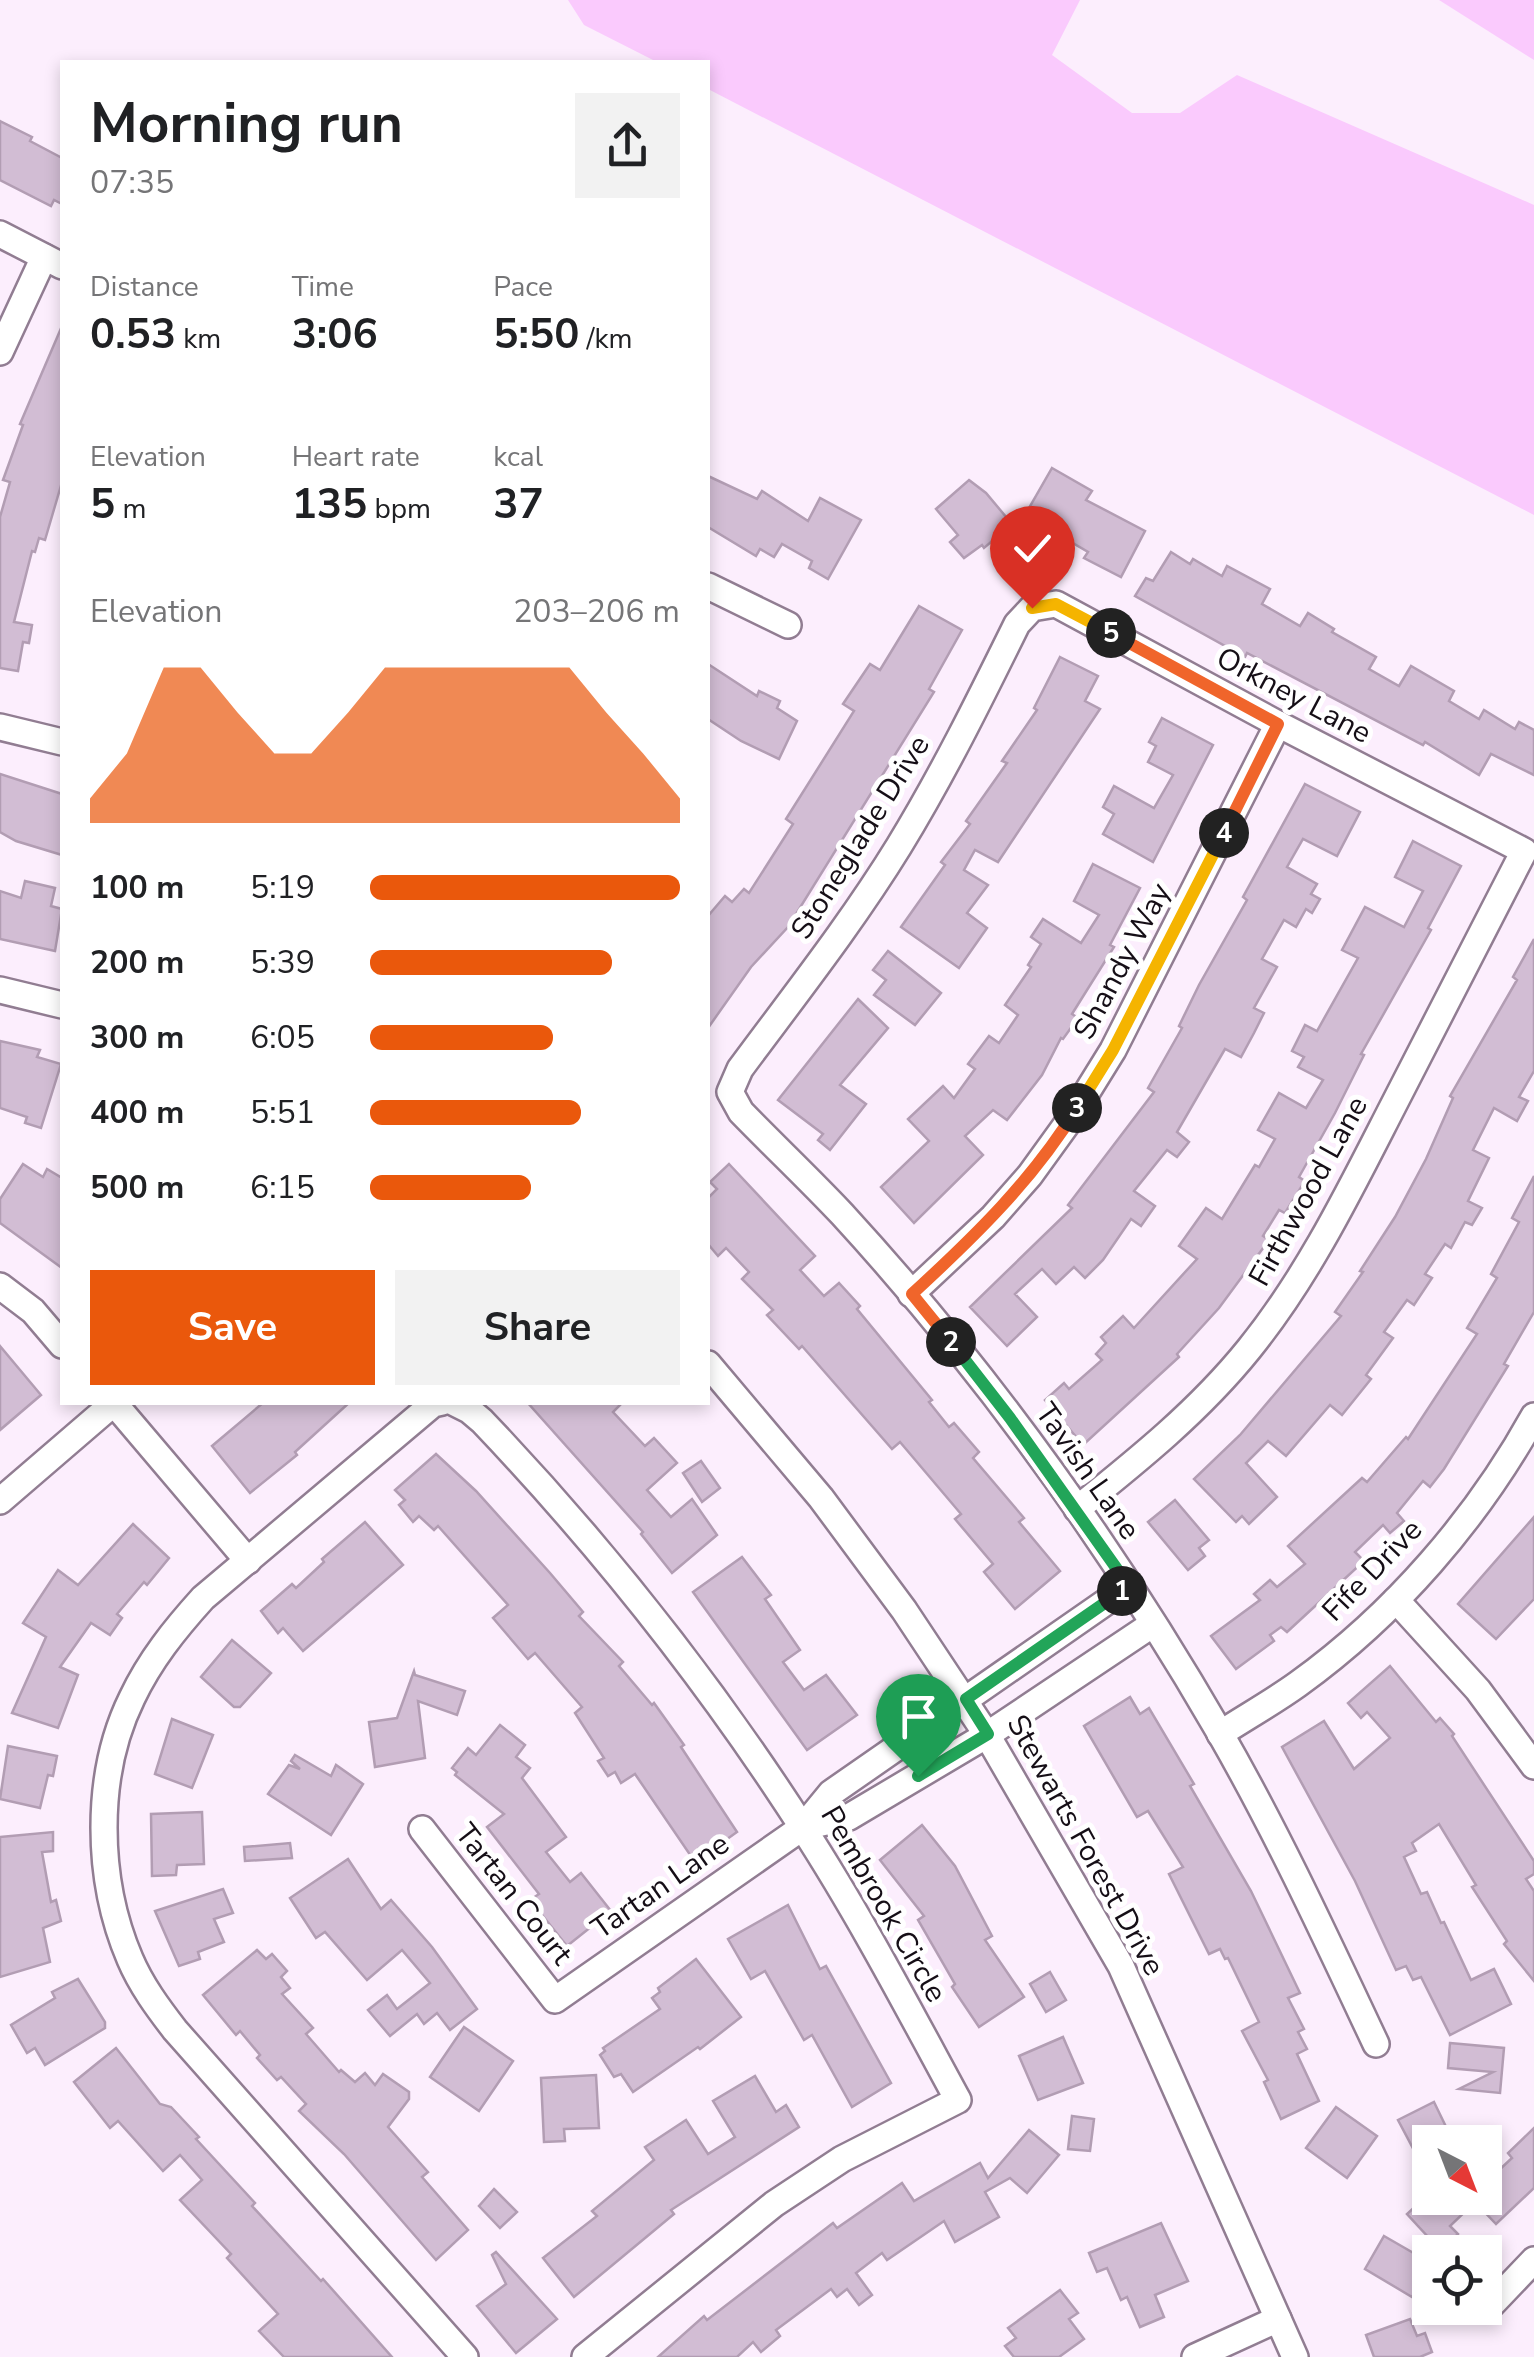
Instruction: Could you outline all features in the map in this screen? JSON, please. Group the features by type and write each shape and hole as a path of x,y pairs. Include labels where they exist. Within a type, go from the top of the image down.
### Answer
{"street":[{"path":"0,234 54,262 0,352"},
{"path":"710,587 788,625"},
{"name":"Orkney Lane","path":"1032,608 1056,604 1524,852"},
{"name":"Stoneglade Drive","path":"730,1092 740,1069 849,922 899,846 954,752 1016,624 1032,608"},
{"name":"Shandy Way","path":"912,1294 993,1216 1030,1175 1069,1121 1113,1050 1278,724"},
{"path":"0,727 60,742"},
{"name":"Firthwood Lane","path":"1077,1509 1149,1452 1201,1402 1248,1350 1292,1292 1338,1215 1524,852"},
{"path":"0,990 60,1005"},
{"name":"Tavish Lane","path":"730,1092 741,1112 842,1214 912,1294 1077,1509 1220,1734 1294,1872 1376,2044"},
{"path":"0,1286 33,1311 60,1343"},
{"name":"Stewarts Forest Drive","path":"710,1366 821,1498 988,1734 1120,1966 1278,2319 1287,2355"},
{"path":"0,1502 112,1405"},
{"path":"116,1405 248,1561"},
{"path":"432,1405 203,1598 170,1634 131,1698 117,1734 108,1782 106,1862 118,1926 138,1974 175,2030 465,2357"},
{"name":"Pembrook Circle","path":"459,1405 482,1421 600,1550 708,1688 852,1907 958,2100 842,2160 774,2204 585,2357"},
{"name":"Fife Drive","path":"1220,1734 1298,1684 1396,1600 1484,1494 1534,1416"},
{"name":"Tartan Lane","path":"555,2000 802,1826 831,1793 1129,1586"},
{"path":"1396,1600 1478,1690 1534,1766"},
{"name":"Tartan Lane","path":"802,1826 849,1817 988,1734 1153,1624"},
{"name":"Tartan Court","path":"422,1829 555,2000"},
{"path":"1502,2292 1534,2260"},
{"path":"1195,2357 1278,2319"}],"shaded area":[{"path":"568,0 1080,0 1052,55 1132,113 1180,113 1237,75 1534,205 1534,515 710,90 710,60 653,60 584,25"},
{"path":"1439,0 1534,0 1534,60"}],"building":[{"path":"0,121 60,157 60,203 54,200 51,206 0,180"},
{"path":"60,331 60,489 45,540 39,538 35,552 32,551 14,622 32,625 29,643 23,642 18,671 0,668 0,517 10,482 3,480 23,425 20,424"},
{"path":"1052,468 1092,491 1086,500 1145,531 1121,577 1084,558 1088,552 1025,515"},
{"path":"710,477 757,499 762,491 808,521 820,498 861,520 828,579 809,568 812,561 782,544 774,557 760,549 756,556 710,528"},
{"path":"969,480 986,493 1012,524 984,548 982,545 964,558 950,542 958,535 936,509"},
{"path":"1171,552 1190,564 1193,559 1222,576 1227,566 1270,589 1262,604 1300,626 1308,613 1376,657 1369,669 1399,686 1411,666 1454,691 1449,701 1479,719 1484,710 1515,729 1519,722 1534,730 1534,775 1491,754 1479,775 1425,742 1423,745 1247,653 1245,657 1135,596 1146,578 1153,581"},
{"path":"919,606 962,630 929,689 934,692 788,927 751,967 710,1025 710,914 725,896 732,902 744,889 749,893 793,824 786,819 854,711 843,704 870,664 880,670"},
{"path":"1060,657 1098,676 1085,701 1100,709 998,862 975,850 964,870 988,885 967,913 987,928 959,968 901,927 945,865 941,862 970,824 966,821 1007,763 1002,761 1037,710 1034,708"},
{"path":"710,665 757,696 759,691 780,701 777,708 797,721 779,759 710,720"},
{"path":"1162,718 1213,745 1153,862 1103,834 1114,814 1103,807 1114,786 1154,808 1173,775 1148,762 1156,746 1149,742"},
{"path":"0,774 60,793 60,854 0,832"},
{"path":"1305,784 1360,812 1337,856 1303,839 1287,867 1317,884 1311,894 1320,899 1312,913 1306,909 1296,927 1284,920 1262,959 1277,967 1254,1008 1264,1013 1254,1033 1241,1057 1225,1049 1177,1132 1189,1142 1177,1157 1167,1150 1134,1191 1155,1206 1141,1226 1131,1219 1103,1260 1085,1278 1074,1267 1056,1284 1042,1269 1015,1294 1037,1317 1007,1346 970,1307 1072,1208 1068,1205 1154,1092 1148,1088 1247,900 1243,897"},
{"path":"1413,841 1461,866 1299,1177 1305,1181 1285,1213 1279,1210 1263,1236 1269,1240 1219,1308 1177,1354 1179,1357 1083,1445 1045,1400 1064,1383 1069,1389 1102,1360 1096,1354 1106,1343 1101,1337 1123,1316 1134,1328 1197,1259 1179,1246 1206,1208 1222,1219 1255,1165 1259,1167 1275,1139 1258,1130 1279,1093 1306,1108 1323,1080 1298,1067 1304,1057 1292,1051 1305,1025 1317,1031 1358,958 1342,950 1365,907 1404,927 1423,891 1395,877"},
{"path":"1093,864 1140,888 1110,945 1114,947 1072,1014 1078,1018 1061,1038 1042,1075 1007,1120 993,1110 965,1136 983,1155 914,1223 881,1187 929,1141 908,1119 943,1086 954,1098 975,1069 968,1064 989,1036 999,1043 1018,1015 1005,1005 1031,967 1028,965 1041,944 1031,937 1043,919 1081,943 1099,915 1074,901"},
{"path":"25,881 55,888 51,906 60,908 60,921 55,951 0,939 0,891 21,898"},
{"path":"1534,939 1534,1071 1519,1097 1528,1101 1517,1121 1494,1108 1473,1150 1489,1158 1468,1201 1482,1208 1472,1225 1465,1222 1451,1248 1445,1244 1425,1274 1432,1278 1414,1305 1407,1300 1384,1332 1393,1338 1366,1375 1371,1379 1342,1415 1330,1405 1286,1456 1268,1441 1246,1463 1277,1497 1249,1524 1242,1516 1236,1522 1194,1479 1240,1435 1341,1316 1335,1312 1363,1272 1360,1271 1426,1159 1453,1098 1450,1096 1517,980 1513,977"},
{"path":"888,951 941,993 915,1025 874,995 886,980 873,970"},
{"path":"858,999 888,1028 840,1085 866,1104 830,1150 818,1140 823,1134 778,1100"},
{"path":"0,1041 40,1050 37,1057 60,1064 41,1128 25,1123 27,1117 0,1108"},
{"path":"23,1164 43,1177 47,1169 60,1177 60,1267 0,1223 0,1199"},
{"path":"729,1164 815,1256 800,1270 824,1296 839,1283 949,1427 954,1423 979,1452 973,1458 1024,1518 1019,1522 1060,1571 1015,1609 984,1572 993,1564 955,1519 961,1514 900,1442 892,1449 802,1346 799,1349 767,1315 773,1310 742,1279 749,1272 726,1248 718,1256 710,1246 710,1196 717,1189 710,1182"},
{"path":"1534,1176 1534,1312 1504,1364 1508,1366 1444,1469 1430,1487 1423,1481 1397,1513 1404,1521 1390,1533 1383,1525 1355,1552 1364,1561 1287,1632 1281,1627 1270,1635 1274,1641 1236,1669 1211,1636 1260,1600 1254,1594 1270,1580 1277,1587 1305,1564 1288,1546 1362,1478 1367,1482 1408,1439 1477,1334 1467,1328 1497,1278 1491,1274 1519,1222 1512,1218"},
{"path":"0,1346 41,1395 0,1430"},
{"path":"260,1405 347,1405 295,1452 297,1455 250,1493 212,1446"},
{"path":"530,1405 620,1405 613,1412 645,1446 654,1438 677,1463 647,1490 671,1517 692,1499 717,1535 672,1573 643,1532"},
{"path":"436,1454 476,1491 550,1573 583,1612 579,1616 623,1662 619,1666 654,1703 684,1745 681,1747 737,1832 695,1862 635,1774 621,1783 615,1772 608,1776 598,1761 604,1758 575,1713 582,1707 535,1653 528,1659 493,1618 508,1605 438,1526 434,1530 419,1516 413,1522 399,1505 405,1500 395,1490"},
{"path":"701,1461 720,1488 702,1502 683,1473"},
{"path":"1175,1500 1209,1540 1199,1548 1205,1556 1188,1570 1148,1522"},
{"path":"1534,1517 1534,1599 1496,1639 1458,1604"},
{"path":"365,1522 403,1565 303,1651 283,1628 278,1633 261,1611 292,1584 296,1588"},
{"path":"133,1524 169,1558 117,1614 122,1618 110,1635 91,1623 60,1667 78,1675 58,1728 12,1713 46,1637 23,1623 58,1570 78,1585"},
{"path":"742,1557 771,1595 765,1599 800,1650 783,1662 804,1690 826,1675 857,1715 807,1750 693,1592"},
{"path":"232,1640 271,1673 240,1707 234,1707 201,1677"},
{"path":"1390,1666 1436,1722 1440,1718 1454,1734 1534,1861 1534,1874 1526,1879 1534,1891 1534,1981 1504,1944 1507,1941 1472,1887 1476,1885 1439,1824 1412,1843 1416,1851 1404,1857 1421,1894 1427,1892 1441,1923 1444,1922 1471,1980 1494,1969 1511,2004 1450,2035 1421,1977 1413,1980 1406,1966 1396,1970 1355,1881 1282,1747 1324,1721 1354,1769 1390,1738 1367,1712 1361,1718 1348,1703"},
{"path":"414,1671 415,1675 465,1691 457,1715 418,1701 425,1758 375,1767 369,1722 397,1718"},
{"path":"1130,1697 1140,1714 1149,1708 1194,1784 1190,1786 1251,1891 1300,1993 1288,1998 1304,2029 1298,2032 1307,2049 1297,2054 1319,2101 1281,2119 1264,2082 1268,2080 1242,2031 1259,2022 1228,1958 1220,1949 1209,1954 1169,1874 1183,1867 1148,1811 1137,1817 1084,1726"},
{"path":"172,1719 213,1735 192,1788 155,1774"},
{"path":"500,1725 525,1745 516,1757 530,1768 522,1778 566,1837 546,1852 570,1882 581,1873 611,1911 567,1946 530,1900 539,1894 487,1827 504,1814 455,1775 457,1772 452,1768 468,1748 476,1755"},
{"path":"8,1746 57,1756 40,1808 0,1799"},
{"path":"295,1755 331,1776 336,1765 363,1784 331,1835 268,1794 289,1765 300,1769 291,1761"},
{"path":"202,1812 204,1864 177,1865 176,1875 152,1876 151,1814"},
{"path":"922,1825 955,1866 992,1936 985,1940 1024,1997 979,2027 952,1987 955,1984 918,1920 924,1916 880,1860"},
{"path":"53,1832 53,1851 42,1852 51,1902 56,1900 61,1921 43,1928 50,1962 0,1977 0,1837"},
{"path":"290,1843 292,1858 245,1861 244,1847"},
{"path":"348,1859 381,1909 391,1900 432,1947 477,2009 450,2030 437,2013 424,2024 417,2014 390,2036 368,2010 387,1995 397,2009 430,1983 402,1950 367,1980 325,1932 316,1938 290,1898"},
{"path":"223,1889 233,1913 214,1919 224,1942 198,1952 200,1959 179,1966 155,1911"},
{"path":"788,1905 820,1969 826,1966 891,2083 852,2107 812,2035 804,2040 765,1971 751,1979 728,1939"},
{"path":"257,1950 266,1959 272,1954 287,1971 281,1977 290,1988 282,1994 313,2028 306,2034 339,2072 355,2082 365,2073 375,2085 383,2074 409,2092 409,2099 388,2127 428,2172 422,2177 468,2230 436,2260 344,2154 299,2111 306,2104 281,2077 277,2080 240,2031 236,2035 203,1995"},
{"path":"696,1959 741,2017 633,2092 621,2074 614,2077 600,2055 605,2051 603,2048 660,2009 652,1998 660,1992 658,1988"},
{"path":"1050,1972 1066,2000 1046,2012 1030,1984"},
{"path":"78,1979 105,2028 45,2065 35,2048 27,2053 11,2025 55,1998 52,1992"},
{"path":"464,2027 513,2061 479,2111 430,2077"},
{"path":"1063,2037 1083,2083 1038,2100 1019,2056"},
{"path":"1450,2043 1504,2048 1500,2093 1459,2089 1493,2072 1448,2068"},
{"path":"116,2048 160,2104 171,2107 199,2137 196,2139 255,2203 252,2206 392,2357 284,2357 259,2331 278,2314 227,2258 231,2254 180,2200 202,2180 180,2155 163,2171 118,2121 110,2128 74,2082"},
{"path":"596,2075 599,2128 564,2129 565,2141 544,2142 541,2078"},
{"path":"755,2076 776,2112 786,2105 799,2127 671,2210 674,2214 574,2297 543,2258 597,2216 592,2211 654,2160 645,2147 686,2120 708,2154 735,2137 713,2101"},
{"path":"1434,2102 1445,2125 1412,2125 1412,2146 1398,2120"},
{"path":"1336,2107 1377,2136 1347,2178 1306,2148"},
{"path":"1072,2116 1094,2119 1090,2151 1068,2149"},
{"path":"1534,2128 1534,2188 1496,2224 1487,2215 1502,2215 1502,2167 1512,2158 1508,2153"},
{"path":"1029,2130 1059,2155 1027,2193 1010,2178 985,2192 999,2217 955,2242 944,2221 887,2260 882,2253 856,2273 872,2295 859,2305 847,2289 837,2297 831,2289 776,2330 780,2336 761,2352 753,2342 737,2357 658,2357 704,2316 707,2320 833,2223 837,2228 902,2183 914,2201 980,2163 988,2178"},
{"path":"494,2189 517,2212 500,2228 479,2206"},
{"path":"1412,2209 1412,2215 1461,2215 1450,2226 1458,2234 1426,2235 1407,2214"},
{"path":"1161,2223 1188,2281 1155,2295 1164,2317 1140,2327 1127,2297 1121,2300 1107,2268 1097,2272 1089,2253"},
{"path":"1384,2236 1412,2252 1412,2297 1365,2269"},
{"path":"496,2252 557,2319 516,2353 477,2306 506,2284 492,2255"},
{"path":"1060,2290 1078,2313 1069,2319 1084,2339 1059,2357 1014,2357 1005,2346 1016,2338 1008,2328"},
{"path":"1410,2319 1417,2336 1425,2333 1432,2352 1420,2357 1374,2357 1366,2335"}],"route":[{"path":"918,1776 988,1734 966,1699 1129,1586 1010,1418 912,1294 993,1216 1030,1175 1069,1121 1113,1050 1278,724 1056,604 1032,608"}]}
